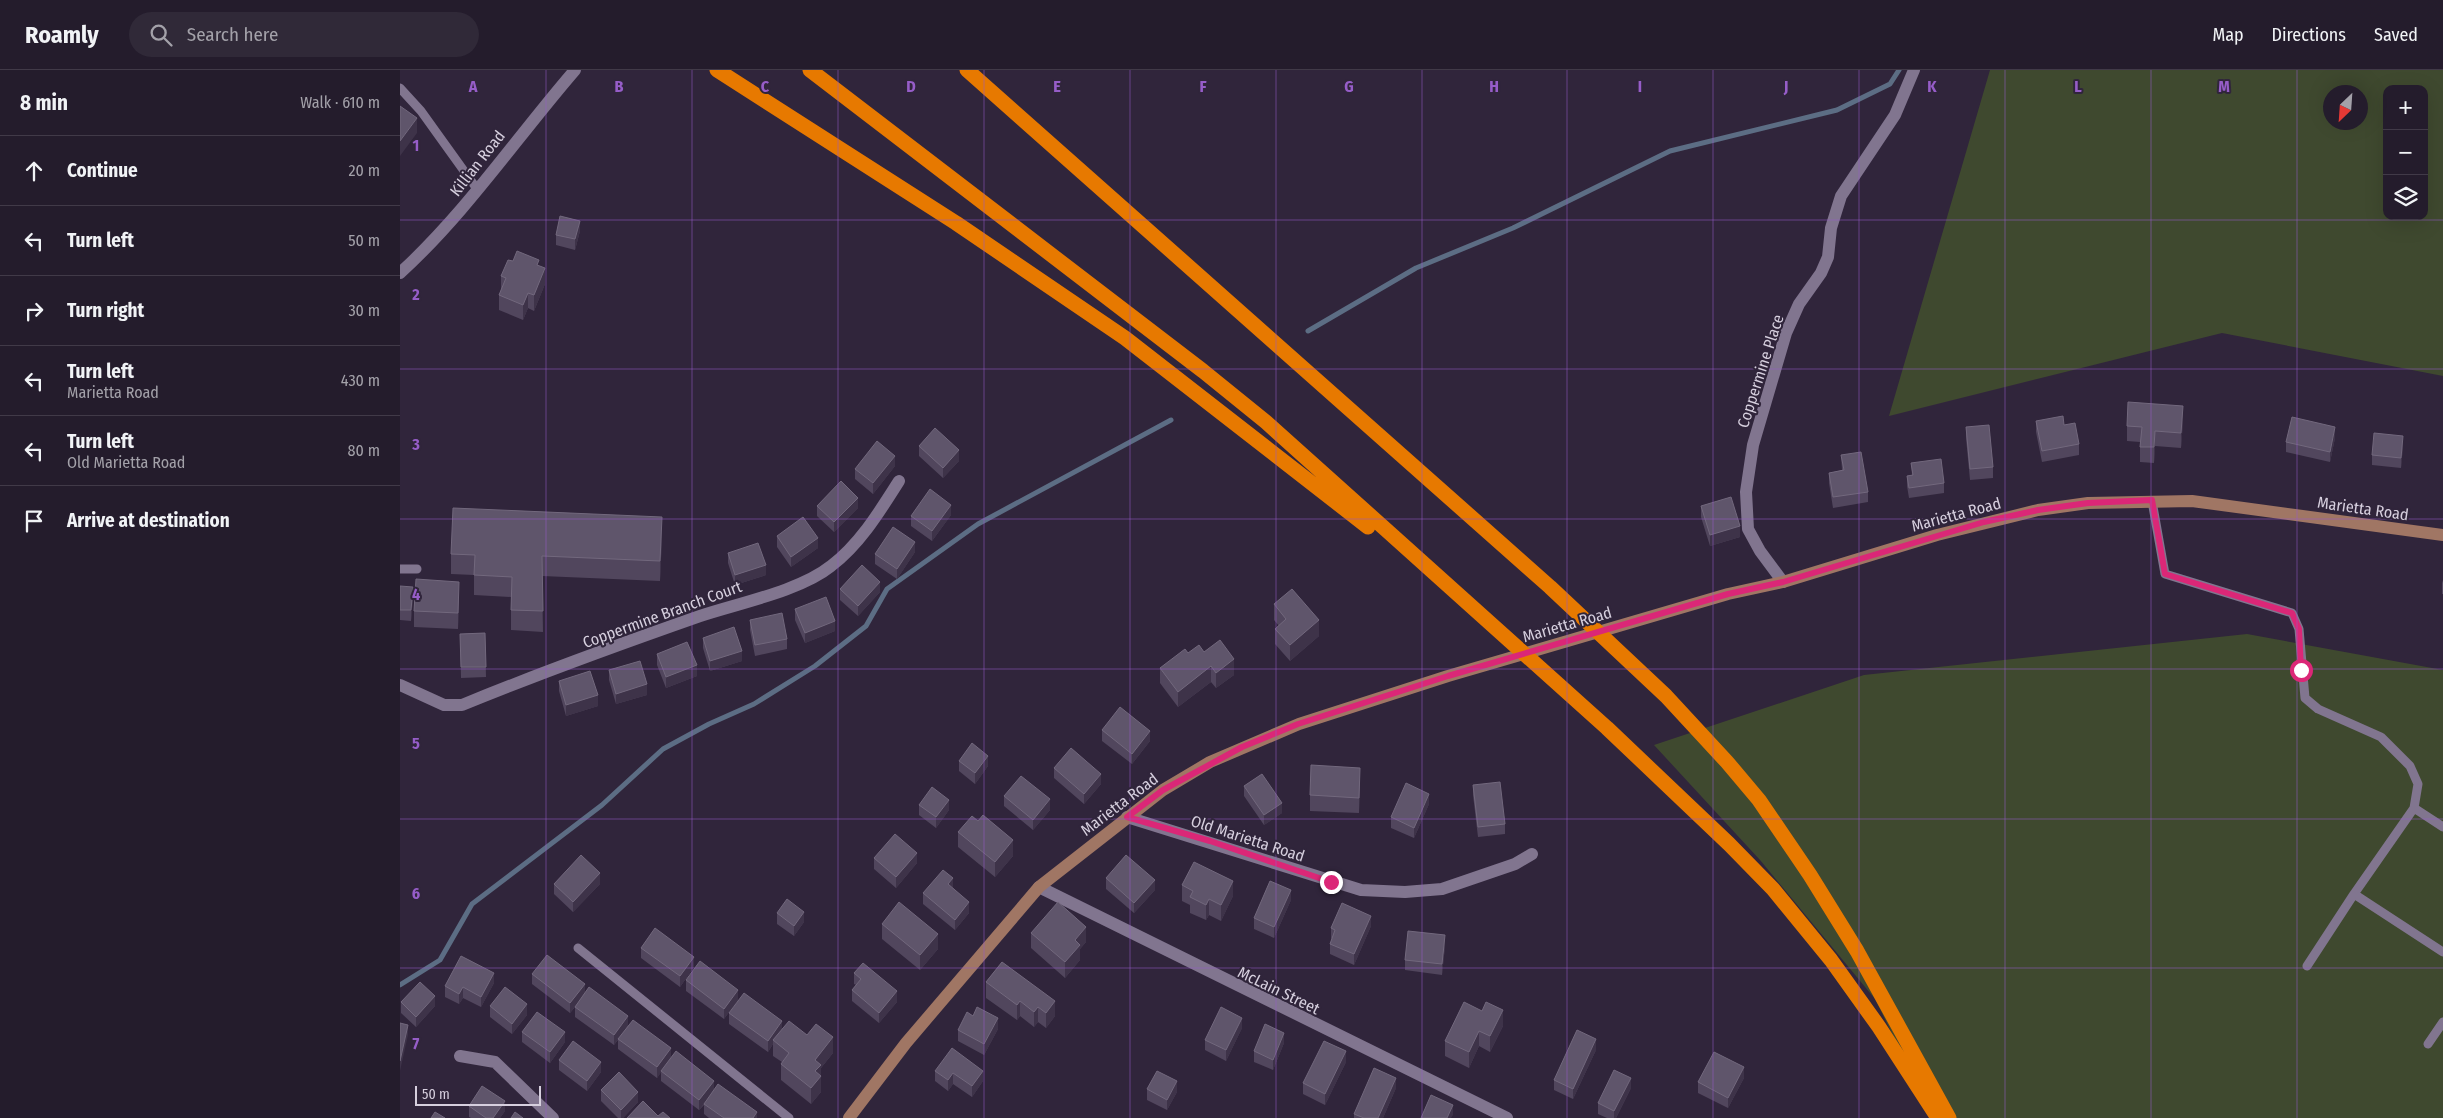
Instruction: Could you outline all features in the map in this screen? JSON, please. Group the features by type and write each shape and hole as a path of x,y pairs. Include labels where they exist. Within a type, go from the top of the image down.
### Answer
{"highway":[{"path":"717,70 956,222 1117,333 1278,456 1476,613"},
{"path":"810,70 1203,371 1266,422 1677,793 1773,889 1803,924 1855,992 1938,1118"},
{"path":"967,70 1550,587 1666,696 1728,762 1759,800 1810,875 1857,951 1949,1118"}],"street":[{"name":"Killian Road","path":"400,273 426,248 477,189 575,70"},
{"name":"Coppermine Place","path":"1783,582 1760,551 1748,529 1746,492 1753,445 1786,333 1799,304 1821,274 1828,257 1831,228 1841,196 1895,115 1914,70"},
{"name":"Coppermine Branch Court","path":"400,685 444,705 462,705 699,617 801,583 830,567 849,550 879,513 900,481"},
{"name":"Marietta Road","path":"849,1118 906,1043 1039,888 1163,790 1242,747 1298,724 1448,676 1728,594 1783,582 1937,535 2038,510 2088,503 2152,500 2200,502 2443,535"},
{"name":"Old Marietta Road","path":"1127,817 1361,890 1405,892 1442,889 1515,864 1532,854"},
{"name":"McLain Street","path":"1039,888 1507,1118"},
{"path":"460,1056 495,1062 553,1118"}],"lane":[{"path":"400,88 421,111 477,189"},
{"path":"2152,500 2165,574 2292,613 2299,629 2305,698 2318,709 2381,737 2410,766 2418,784 2414,808 2306,966"},
{"path":"400,569 417,569"},
{"path":"2414,808 2443,827"},
{"path":"2354,894 2443,952"},
{"path":"578,948 789,1118"},
{"path":"2428,1044 2443,1022"}],"green space":[{"path":"1990,70 2443,70 2443,376 2222,333 1889,416"},
{"path":"2247,634 2443,670 2443,1118 1934,1118 1875,999 1760,860 1654,745 1864,675"}],"building":[{"path":"400,106 417,118 400,141"},
{"path":"560,216 580,221 575,239 556,235"},
{"path":"517,251 539,260 537,265 545,268 534,295 528,293 523,305 499,295 506,278 501,276 508,260 513,261"},
{"path":"2128,402 2183,406 2181,433 2155,431 2154,447 2140,447 2142,427 2127,426"},
{"path":"2063,416 2064,425 2075,423 2079,444 2042,451 2036,421"},
{"path":"2292,417 2335,427 2330,452 2286,442"},
{"path":"1989,425 1993,467 1970,469 1966,427"},
{"path":"935,428 959,450 943,468 919,446"},
{"path":"2374,433 2403,436 2401,458 2372,455"},
{"path":"877,441 895,456 873,483 855,469"},
{"path":"1861,452 1868,492 1833,497 1829,473 1844,470 1841,455"},
{"path":"1941,459 1944,483 1909,488 1907,476 1913,475 1911,463"},
{"path":"841,481 858,498 834,522 817,506"},
{"path":"930,489 951,505 932,531 911,516"},
{"path":"1731,497 1740,526 1710,535 1701,506"},
{"path":"453,508 662,517 660,561 542,556 543,611 511,610 512,577 474,575 475,555 451,554"},
{"path":"803,517 818,538 791,557 777,536"},
{"path":"893,527 915,542 897,569 875,554"},
{"path":"758,543 766,565 735,575 728,553"},
{"path":"862,565 880,582 858,606 840,589"},
{"path":"416,579 459,582 458,613 414,611"},
{"path":"400,586 413,587 411,610 400,610"},
{"path":"1292,589 1319,620 1290,645 1275,629 1286,619 1274,604"},
{"path":"826,597 835,621 805,633 795,609"},
{"path":"782,613 787,639 755,645 750,620"},
{"path":"734,627 742,651 710,661 703,638"},
{"path":"485,633 486,667 461,667 460,634"},
{"path":"1220,640 1234,659 1216,673 1211,666 1178,692 1160,668 1185,649 1188,653 1199,645 1204,652"},
{"path":"687,642 697,665 666,677 657,654"},
{"path":"640,661 647,684 616,694 609,670"},
{"path":"590,671 598,695 566,705 559,681"},
{"path":"1120,707 1150,731 1132,754 1102,730"},
{"path":"972,743 988,756 975,773 959,761"},
{"path":"1071,748 1101,774 1084,794 1054,768"},
{"path":"1311,765 1360,768 1359,798 1310,795"},
{"path":"1262,774 1282,803 1264,815 1244,786"},
{"path":"1021,776 1050,799 1033,820 1004,796"},
{"path":"1500,782 1505,824 1478,827 1473,785"},
{"path":"1406,783 1429,794 1414,828 1391,817"},
{"path":"932,787 949,800 936,817 919,805"},
{"path":"983,815 1013,840 995,862 958,832 972,816 978,821"},
{"path":"895,834 917,853 896,877 874,858"},
{"path":"581,855 600,873 573,902 554,884"},
{"path":"1126,855 1155,880 1134,903 1106,878"},
{"path":"1194,862 1233,881 1221,905 1209,899 1206,905 1190,897 1193,891 1182,885"},
{"path":"943,870 953,878 948,884 969,902 955,920 923,893"},
{"path":"1270,881 1291,890 1274,927 1254,918"},
{"path":"787,899 804,912 794,926 777,913"},
{"path":"899,902 938,934 920,955 882,924"},
{"path":"1058,902 1086,927 1075,940 1080,945 1065,962 1031,933"},
{"path":"1342,903 1371,916 1354,954 1330,944 1335,930 1331,928"},
{"path":"655,928 694,957 680,976 641,948"},
{"path":"1408,931 1445,935 1442,964 1405,960"},
{"path":"547,955 585,984 570,1003 532,974"},
{"path":"461,956 494,973 481,997 463,987 459,994 445,986"},
{"path":"700,961 738,990 724,1009 686,980"},
{"path":"1002,962 1055,1001 1046,1013 1038,1007 1034,1012 1020,1001 1017,1005 986,982"},
{"path":"863,963 897,991 879,1013 852,990 861,979 854,973"},
{"path":"420,982 435,996 416,1017 401,1002"},
{"path":"505,987 527,1004 512,1024 490,1006"},
{"path":"589,987 628,1016 614,1035 575,1007"},
{"path":"744,993 782,1021 768,1041 729,1013"},
{"path":"1464,1002 1482,1011 1486,1002 1503,1010 1490,1036 1479,1031 1469,1052 1445,1041"},
{"path":"977,1007 998,1018 984,1044 958,1030 967,1012 973,1016"},
{"path":"1221,1007 1242,1018 1226,1050 1205,1040"},
{"path":"537,1012 565,1032 550,1052 522,1032"},
{"path":"633,1020 671,1048 657,1067 618,1039"},
{"path":"789,1021 807,1035 816,1024 833,1037 815,1060 821,1065 815,1071 821,1076 811,1088 781,1064 789,1053 773,1040"},
{"path":"400,1023 408,1025 400,1061"},
{"path":"1265,1024 1284,1033 1273,1060 1254,1051"},
{"path":"1577,1030 1596,1039 1573,1089 1554,1080"},
{"path":"573,1041 601,1062 587,1081 559,1060"},
{"path":"1324,1041 1346,1051 1325,1094 1303,1083"},
{"path":"952,1048 983,1071 972,1086 953,1073 948,1080 935,1071"},
{"path":"676,1051 714,1081 699,1100 661,1071"},
{"path":"1714,1052 1744,1067 1728,1098 1698,1082"},
{"path":"1374,1068 1396,1078 1378,1118 1364,1118 1354,1114"},
{"path":"1614,1070 1631,1078 1614,1111 1598,1103"},
{"path":"1157,1071 1177,1081 1167,1100 1147,1089"},
{"path":"619,1072 638,1092 621,1110 601,1090"},
{"path":"718,1084 757,1112 753,1118 724,1118 704,1104"},
{"path":"482,1086 505,1101 493,1118 486,1118 469,1106"},
{"path":"1431,1095 1453,1105 1447,1118 1421,1118"},
{"path":"643,1101 658,1116 663,1112 670,1118 627,1118"},
{"path":"435,1112 445,1118 431,1118"},
{"path":"515,1112 523,1118 511,1118"}],"waterway":[{"path":"1308,331 1416,268 1513,228 1670,151 1837,110 1890,84 1899,70"},
{"path":"400,985 440,960 472,904 602,805 663,749 709,724 754,704 815,666 866,626 887,589 978,524 1171,420"}],"route":[{"path":"1331,882 1210,841 1127,817 1163,790 1210,762 1298,724 1448,676 1728,594 1783,582 1937,535 2038,510 2088,503 2152,500 2165,574 2292,613 2299,629 2301,670"}]}
